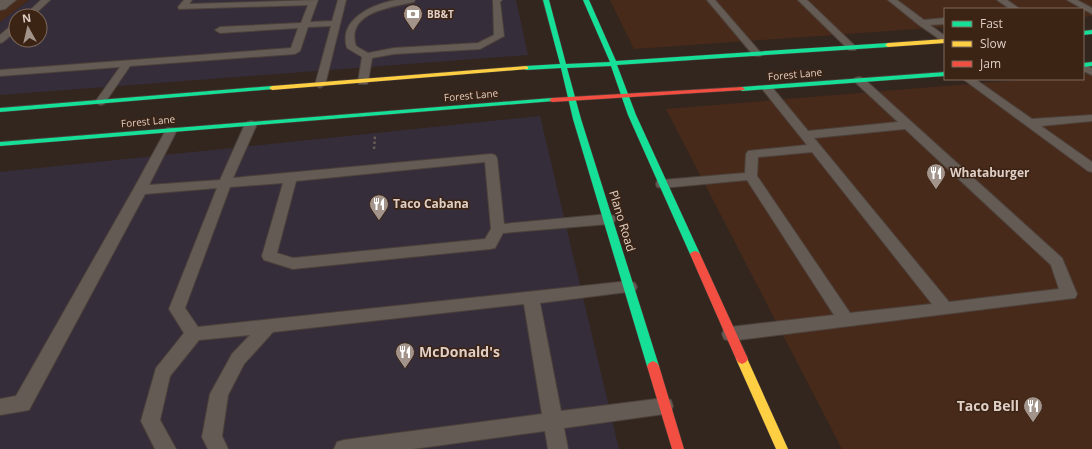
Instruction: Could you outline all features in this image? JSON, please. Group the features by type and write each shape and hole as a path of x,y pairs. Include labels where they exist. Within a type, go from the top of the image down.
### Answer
{"main road":[{"name":"Plano Road","path":"546,0 572,99 678,449"},
{"path":"586,0 614,64 625,96 662,184 782,449"},
{"name":"Forest Lane","path":"0,110 529,68 614,64 944,41"},
{"name":"Forest Lane","path":"2,147 171,130 572,99 767,88 944,74"}],"street":[{"path":"0,6 9,0"}],"lane":[{"path":"37,8 46,0"},
{"path":"0,73 295,51 314,1 182,7 188,0"},
{"path":"320,85 342,0"},
{"path":"410,0 390,2 372,10 356,21 349,37 352,48 367,56 394,51 480,46 499,36 496,1 498,0"},
{"path":"711,0 757,54"},
{"path":"802,0 852,48"},
{"path":"892,0 944,40"},
{"path":"1001,0 1014,8"},
{"path":"1071,0 1092,12"},
{"path":"922,23 944,21"},
{"path":"220,30 336,23"},
{"path":"0,40 8,33"},
{"path":"363,82 367,56"},
{"path":"100,102 126,64"},
{"path":"730,334 1069,294 1057,262 859,80"},
{"path":"969,80 1092,168"},
{"path":"767,88 945,309"},
{"path":"1030,124 1092,118"},
{"path":"194,334 177,309 225,183 250,124"},
{"path":"806,135 907,125"},
{"path":"0,407 22,404 140,190 171,130"},
{"path":"816,148 752,154 751,176 846,320"},
{"path":"140,190 291,178 491,158 498,229 490,244 293,264 269,256 291,178"},
{"path":"662,184 751,176"},
{"path":"498,229 609,219"},
{"path":"166,449 150,421 162,373 194,334 629,287"},
{"path":"531,298 558,449"},
{"path":"218,449 212,437 219,394 238,359 268,326"},
{"path":"344,449 554,422 664,406"}],"shaded area":[{"path":"0,0 29,0 18,8 8,8 8,16 0,22"},
{"path":"29,0 516,0 528,55 0,95 0,22 8,16 8,48 48,48 48,8 18,8"},
{"path":"610,0 1092,0 1092,16 1084,17 1084,8 944,8 944,27 634,49"},
{"path":"1084,74 1092,74 1092,449 842,449 666,109 1017,80 1084,80"},
{"path":"540,116 619,449 0,449 0,172"}],"traffic: fast":[{"path":"546,0 577,119 653,366"},
{"path":"586,0 607,46 632,115 695,254"},
{"path":"1084,33 1092,32"},
{"path":"526,68 643,62 888,45"},
{"path":"1084,65 1092,64"},
{"path":"742,89 944,74"},
{"path":"0,110 272,88"},
{"path":"0,144 552,100"}],"traffic: slow":[{"path":"888,45 944,41"},
{"path":"272,88 526,68"},
{"path":"742,359 782,449"}],"traffic: jam":[{"path":"552,100 742,89"},
{"path":"695,254 742,359"},
{"path":"653,366 678,449"}],"place":[{"name":"BB&T","path":"413,31"},
{"name":"Whataburger","path":"936,190"},
{"name":"Taco Cabana","path":"379,221"},
{"name":"McDonald's","path":"405,369"},
{"name":"Taco Bell","path":"1033,423"}]}
